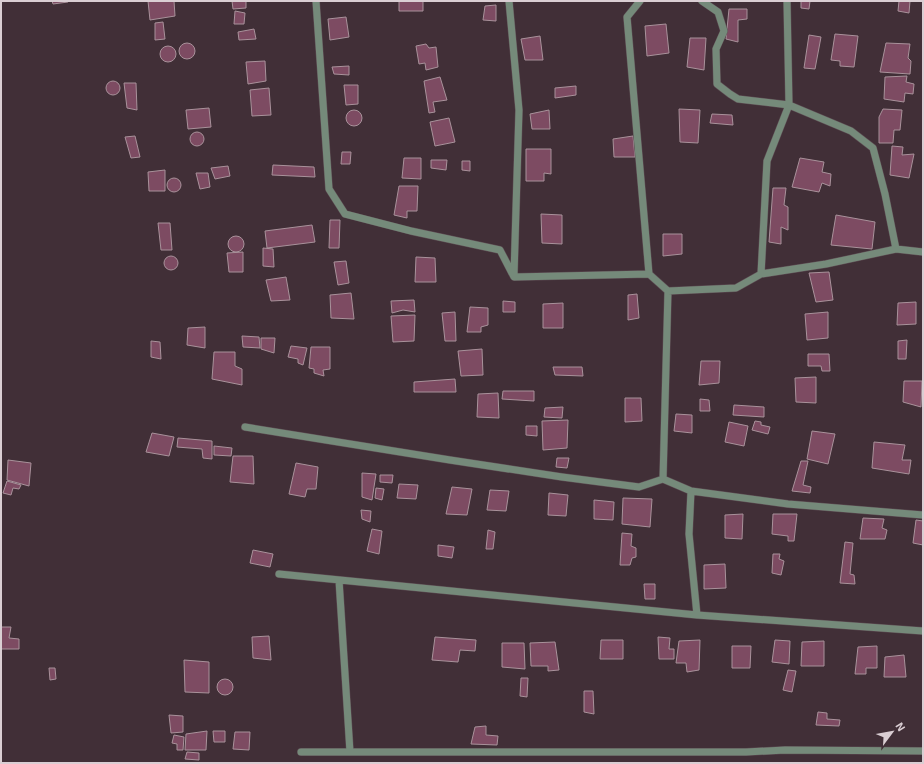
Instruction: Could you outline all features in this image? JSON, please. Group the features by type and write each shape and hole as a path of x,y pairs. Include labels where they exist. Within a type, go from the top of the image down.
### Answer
{"street":[{"path":"316,1 329,189 345,214 411,231 500,250 514,277"},
{"path":"509,1 519,110 514,277"},
{"path":"640,1 627,17 648,274"},
{"path":"702,1 718,12 724,31 716,49 717,84 738,98 788,105 851,130 873,148 885,194 896,249"},
{"path":"761,274 767,161 788,105 787,1"},
{"path":"514,277 648,274 668,291 736,288 761,274 826,264 896,249 923,252"},
{"path":"663,479 668,291"},
{"path":"245,427 562,478 639,487 663,479 691,491 788,504 923,515"},
{"path":"691,491 689,534 697,615"},
{"path":"279,574 697,615 923,631"},
{"path":"338,580 350,752"},
{"path":"301,752 746,752 785,750 923,751"}],"building":[{"path":"52,1 68,1 68,2 53,4"},
{"path":"148,1 174,1 175,16 150,20"},
{"path":"232,1 246,1 246,8 233,9"},
{"path":"399,1 423,1 423,11 399,11"},
{"path":"801,1 810,1 809,9 801,8"},
{"path":"899,1 910,1 909,13 898,11"},
{"path":"496,5 496,21 483,20 485,6"},
{"path":"729,9 747,9 747,19 738,20 738,42 726,39"},
{"path":"235,11 245,13 244,24 234,24"},
{"path":"346,17 349,37 330,40 328,19"},
{"path":"163,22 165,39 155,40 155,23"},
{"path":"666,24 669,53 647,56 645,26"},
{"path":"254,29 256,39 239,40 238,32"},
{"path":"835,34 858,36 854,67 840,66 840,61 831,60"},
{"path":"809,35 821,37 815,69 804,68"},
{"path":"540,36 543,60 525,60 521,39"},
{"path":"690,38 706,38 704,70 687,67"},
{"path":"187,43 193,45 195,51 193,57 187,59 181,57 179,51 181,45"},
{"path":"886,43 910,44 908,58 911,61 910,74 880,72"},
{"path":"426,44 429,48 436,47 438,67 426,70 425,63 419,64 416,46"},
{"path":"168,46 174,48 176,54 174,60 168,62 162,60 160,54 162,48"},
{"path":"265,61 266,81 248,84 246,62"},
{"path":"349,66 349,75 334,74 332,67"},
{"path":"907,76 906,82 914,84 913,94 905,93 904,102 884,99 885,77"},
{"path":"440,77 447,100 433,102 435,112 429,113 424,81"},
{"path":"110,81 116,81 120,85 120,91 116,95 110,95 106,91 106,85"},
{"path":"124,83 136,83 137,110 127,108"},
{"path":"344,85 358,85 358,104 346,105"},
{"path":"576,86 576,95 555,98 555,88"},
{"path":"269,88 271,115 252,116 250,90"},
{"path":"209,108 211,127 188,129 186,110"},
{"path":"679,109 700,110 698,143 680,142"},
{"path":"883,109 902,110 900,130 894,130 893,143 879,143 879,117"},
{"path":"354,110 360,112 362,118 360,124 354,126 348,124 346,118 348,112"},
{"path":"549,110 550,129 532,129 530,114"},
{"path":"712,114 732,115 733,125 710,123"},
{"path":"449,118 455,142 435,146 430,122"},
{"path":"194,132 200,132 204,136 204,142 200,146 194,146 190,142 190,136"},
{"path":"135,136 140,157 131,158 125,137"},
{"path":"633,136 635,157 614,157 613,139"},
{"path":"892,146 903,147 902,155 914,154 909,178 890,175"},
{"path":"526,149 551,149 551,174 544,173 544,181 526,181"},
{"path":"342,152 351,152 350,164 341,164"},
{"path":"404,158 421,158 421,179 402,178"},
{"path":"800,158 824,162 822,172 831,174 830,186 822,183 819,192 792,187"},
{"path":"431,160 447,160 446,170 431,168"},
{"path":"462,161 470,161 470,171 462,170"},
{"path":"273,165 314,167 315,177 272,175"},
{"path":"228,166 230,176 215,179 211,168"},
{"path":"165,170 165,191 149,191 148,172"},
{"path":"196,173 208,173 210,187 200,189"},
{"path":"171,178 177,178 181,182 181,188 177,192 171,192 167,188 167,182"},
{"path":"399,186 418,186 417,211 407,211 407,218 394,215"},
{"path":"773,188 786,188 784,205 788,207 788,230 781,227 781,244 769,242"},
{"path":"541,214 562,215 562,244 542,243"},
{"path":"836,215 875,222 872,249 831,245"},
{"path":"330,220 340,220 339,248 329,248"},
{"path":"158,223 170,223 172,250 161,250"},
{"path":"312,225 315,242 267,248 265,231"},
{"path":"663,234 682,234 682,254 663,256"},
{"path":"236,236 242,238 244,244 242,250 236,252 230,250 228,244 230,238"},
{"path":"263,248 273,249 274,267 263,266"},
{"path":"243,252 243,272 229,272 227,253"},
{"path":"168,256 174,256 178,260 178,266 174,270 168,270 164,266 164,260"},
{"path":"416,257 435,258 436,282 415,282"},
{"path":"346,261 349,283 338,285 334,262"},
{"path":"829,272 833,300 816,302 809,273"},
{"path":"286,277 290,300 271,301 266,280"},
{"path":"351,293 354,319 331,318 330,295"},
{"path":"637,294 639,318 628,320 628,295"},
{"path":"414,300 415,312 403,310 392,313 391,301"},
{"path":"503,301 515,302 515,312 503,312"},
{"path":"916,302 916,324 897,325 898,303"},
{"path":"563,303 563,328 543,328 543,304"},
{"path":"470,307 488,308 488,325 481,327 481,332 467,332"},
{"path":"455,312 456,341 445,341 442,313"},
{"path":"828,312 828,338 807,340 805,314"},
{"path":"415,315 414,341 393,342 391,316"},
{"path":"205,327 205,348 187,345 188,328"},
{"path":"242,336 259,337 260,348 243,347"},
{"path":"261,338 275,338 274,353 261,349"},
{"path":"907,340 906,359 898,359 898,341"},
{"path":"151,341 160,342 161,359 151,357"},
{"path":"291,346 307,348 303,365 298,363 298,359 288,357"},
{"path":"311,347 330,347 330,369 323,370 324,376 314,373 314,369 309,368"},
{"path":"482,349 483,375 461,376 458,351"},
{"path":"214,352 235,352 235,366 242,369 242,385 212,379"},
{"path":"808,354 829,354 830,371 822,371 821,366 808,366"},
{"path":"701,361 720,361 719,383 699,385"},
{"path":"553,367 582,367 583,376 555,375"},
{"path":"816,377 816,403 796,402 795,378"},
{"path":"455,379 456,392 414,392 414,382"},
{"path":"904,381 922,381 921,407 903,402"},
{"path":"503,391 534,391 534,401 502,399"},
{"path":"498,393 499,418 477,417 478,394"},
{"path":"625,398 641,398 642,421 625,422"},
{"path":"700,399 709,400 710,411 700,411"},
{"path":"734,405 764,407 764,417 733,415"},
{"path":"563,407 562,418 544,417 545,408"},
{"path":"676,414 692,415 692,433 674,431"},
{"path":"568,420 567,448 543,450 542,421"},
{"path":"755,421 761,422 761,425 770,427 768,434 752,430"},
{"path":"729,422 748,426 744,446 725,442"},
{"path":"526,426 537,426 537,436 526,435"},
{"path":"812,431 835,434 828,464 807,459"},
{"path":"152,433 174,437 169,456 146,452"},
{"path":"178,438 212,441 212,459 203,458 202,449 177,447"},
{"path":"874,442 905,445 902,460 911,460 909,474 872,468"},
{"path":"214,446 232,448 231,456 214,455"},
{"path":"233,456 253,456 254,484 230,482"},
{"path":"557,458 569,458 567,468 556,467"},
{"path":"8,460 31,463 29,486 7,480"},
{"path":"801,461 808,461 803,485 811,487 810,493 792,491"},
{"path":"296,463 318,467 316,489 307,489 305,497 289,494"},
{"path":"362,473 376,474 372,500 362,497"},
{"path":"380,475 393,475 392,483 380,482"},
{"path":"7,481 21,485 19,489 13,488 11,495 3,493"},
{"path":"399,484 418,485 416,499 397,498"},
{"path":"452,487 472,489 467,515 446,514"},
{"path":"376,488 384,489 382,500 375,498"},
{"path":"490,490 509,491 506,511 487,510"},
{"path":"549,493 568,495 566,516 548,515"},
{"path":"623,498 652,499 650,527 622,524"},
{"path":"594,500 614,502 613,520 594,519"},
{"path":"361,510 371,511 370,522 362,519"},
{"path":"743,514 742,539 725,538 725,515"},
{"path":"773,514 797,514 794,541 788,541 788,536 772,534"},
{"path":"863,518 884,519 882,528 887,530 885,539 860,539"},
{"path":"916,520 923,521 923,545 913,543"},
{"path":"372,529 382,531 379,554 367,551"},
{"path":"488,530 495,532 493,549 486,549"},
{"path":"622,533 632,534 631,546 636,548 636,557 632,558 630,565 620,565"},
{"path":"845,542 853,543 850,574 854,575 855,584 840,583"},
{"path":"438,545 454,547 452,558 438,556"},
{"path":"253,550 273,554 270,567 250,563"},
{"path":"773,554 780,554 779,559 784,561 781,575 772,573"},
{"path":"725,564 726,588 704,589 704,565"},
{"path":"644,584 655,584 655,599 645,599"},
{"path":"1,627 11,627 9,638 19,639 19,649 1,649"},
{"path":"269,636 271,660 253,658 252,637"},
{"path":"435,637 476,640 475,651 460,650 458,662 432,660"},
{"path":"658,637 670,638 669,649 674,649 674,659 659,659"},
{"path":"601,640 623,640 623,659 600,659"},
{"path":"700,640 699,670 687,672 686,663 676,663 679,641"},
{"path":"775,640 790,641 789,664 772,662"},
{"path":"824,641 824,666 801,666 802,642"},
{"path":"555,642 559,670 548,671 548,666 531,666 530,643"},
{"path":"502,643 524,643 525,669 502,667"},
{"path":"732,646 751,646 750,668 732,668"},
{"path":"877,646 877,668 866,668 866,674 855,674 858,647"},
{"path":"904,655 906,677 884,677 885,657"},
{"path":"184,660 209,662 209,693 185,692"},
{"path":"49,668 55,668 56,679 50,680"},
{"path":"788,670 796,671 792,692 783,690"},
{"path":"521,678 528,678 527,697 520,696"},
{"path":"222,679 228,679 233,684 231,693 228,695 222,695 217,690 217,684"},
{"path":"584,691 593,691 594,714 584,712"},
{"path":"818,712 827,713 827,719 840,720 839,726 816,725"},
{"path":"169,715 183,716 183,732 171,733"},
{"path":"486,726 486,735 498,736 497,745 471,744 475,727"},
{"path":"207,731 206,750 185,750 186,734"},
{"path":"213,731 225,731 225,742 214,742"},
{"path":"235,732 250,732 249,750 233,749"},
{"path":"174,735 184,737 183,750 177,750 177,744 172,743"},
{"path":"187,752 199,753 199,760 185,759"}]}
